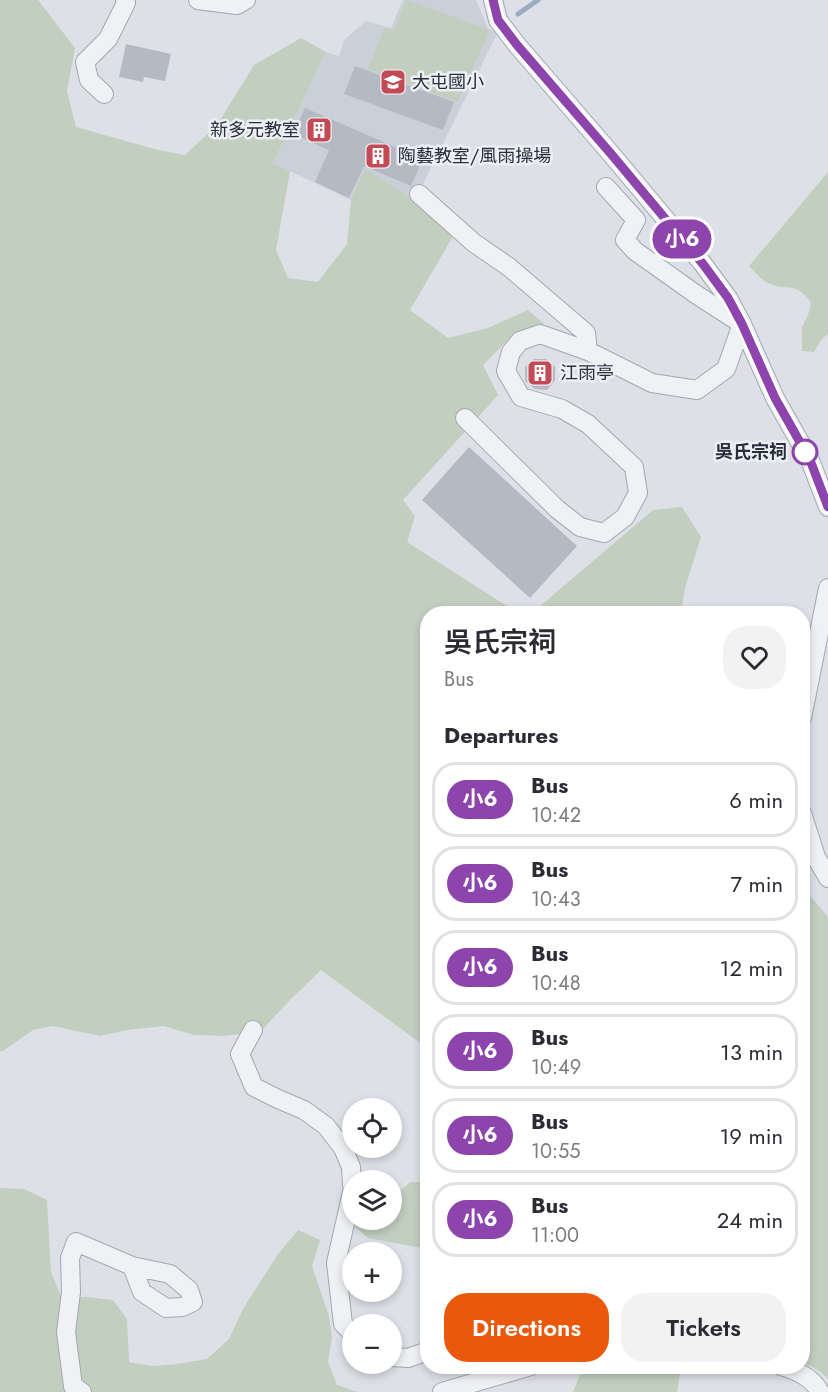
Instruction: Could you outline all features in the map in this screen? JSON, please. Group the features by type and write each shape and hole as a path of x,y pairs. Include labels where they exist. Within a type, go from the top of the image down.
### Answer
{"street":[{"path":"104,94 89,80 85,62 108,39 126,3 125,0"},
{"path":"198,0 237,5 246,0"},
{"path":"493,0 498,20 517,45 605,146 703,264 728,298 775,398 810,460 828,507"},
{"path":"606,187 636,220 625,240 635,251 742,324"},
{"path":"419,194 474,243 509,267 586,333 588,351"},
{"path":"465,418 557,509 580,527 604,533 625,517 638,493 634,468 588,424 562,409 521,397 506,371 511,352 520,341 540,334 588,351 652,383 697,390 726,369 742,324"},
{"path":"810,678 828,588"},
{"path":"810,838 816,857 828,878"},
{"path":"253,1030 240,1054 254,1087 304,1110 326,1126 344,1148 351,1170"},
{"path":"342,1315 336,1263 343,1230"},
{"path":"82,1392 73,1386 66,1332 71,1292 70,1258 76,1242 132,1266"},
{"path":"402,1358 420,1354"},
{"path":"442,1392 504,1374"},
{"path":"802,1374 808,1377 820,1392"}],"shaded area":[{"name":"大屯國小","path":"403,0 476,0 488,28 497,34 415,200 365,170 351,200 273,163 326,52 339,56 344,40 366,21 391,28"}],"green space":[{"path":"0,0 38,0 75,48 67,91 76,127 158,150 185,155 217,125 254,65 301,38 326,52 273,163 290,171 276,250 288,278 318,282 347,244 351,200 365,169 415,200 455,233 410,310 448,338 488,328 528,310 544,324 512,336 483,365 498,395 403,500 415,516 407,542 507,606 420,606 420,1043 321,970 261,1031 224,1036 194,1035 164,1026 100,1036 53,1026 33,1030 0,1051"},
{"path":"406,0 490,30 458,102 368,69 384,28 394,31"},
{"path":"828,172 828,334 821,340 814,352 802,351 802,327 811,303 801,291 765,282 749,266"},
{"path":"682,507 701,537 685,588 682,606 540,606 653,510"},
{"path":"810,896 828,917 828,1379 820,1371 810,1366"},
{"path":"410,1182 420,1182 420,1248 402,1244 402,1242 368,1238 359,1230 402,1230 402,1190"},
{"path":"0,1188 24,1189 47,1200 51,1272 62,1298 87,1297 113,1300 127,1319 129,1362 153,1366 207,1359 229,1339 243,1309 278,1254 298,1230 320,1240 312,1266 329,1316 332,1338 328,1362 337,1385 357,1392 0,1392"},
{"path":"580,1374 680,1374 677,1392 573,1392"}],"building":[{"path":"126,44 171,54 165,81 144,77 143,82 119,77"},
{"path":"355,66 454,102 443,130 344,94"},
{"path":"305,108 423,159 411,186 364,166 349,198 315,182 329,150 293,134"},
{"name":"江雨亭","path":"534,359 546,359 555,367 555,380 547,390 535,389 525,381 525,367"},
{"path":"469,447 577,546 530,598 422,500"}],"waterway":[{"path":"518,14 538,0"}],"bus line":[{"name":"小6","path":"493,0 498,20 517,45 703,264 728,298 775,398 810,460 828,507"}],"place":[{"name":"大屯國小","path":"393,82"},
{"name":"新多元教室","path":"319,130"},
{"name":"陶藝教室/風雨操場","path":"378,156"},
{"name":"江雨亭","path":"540,373"},
{"name":"吳氏宗祠","path":"805,452"}]}
